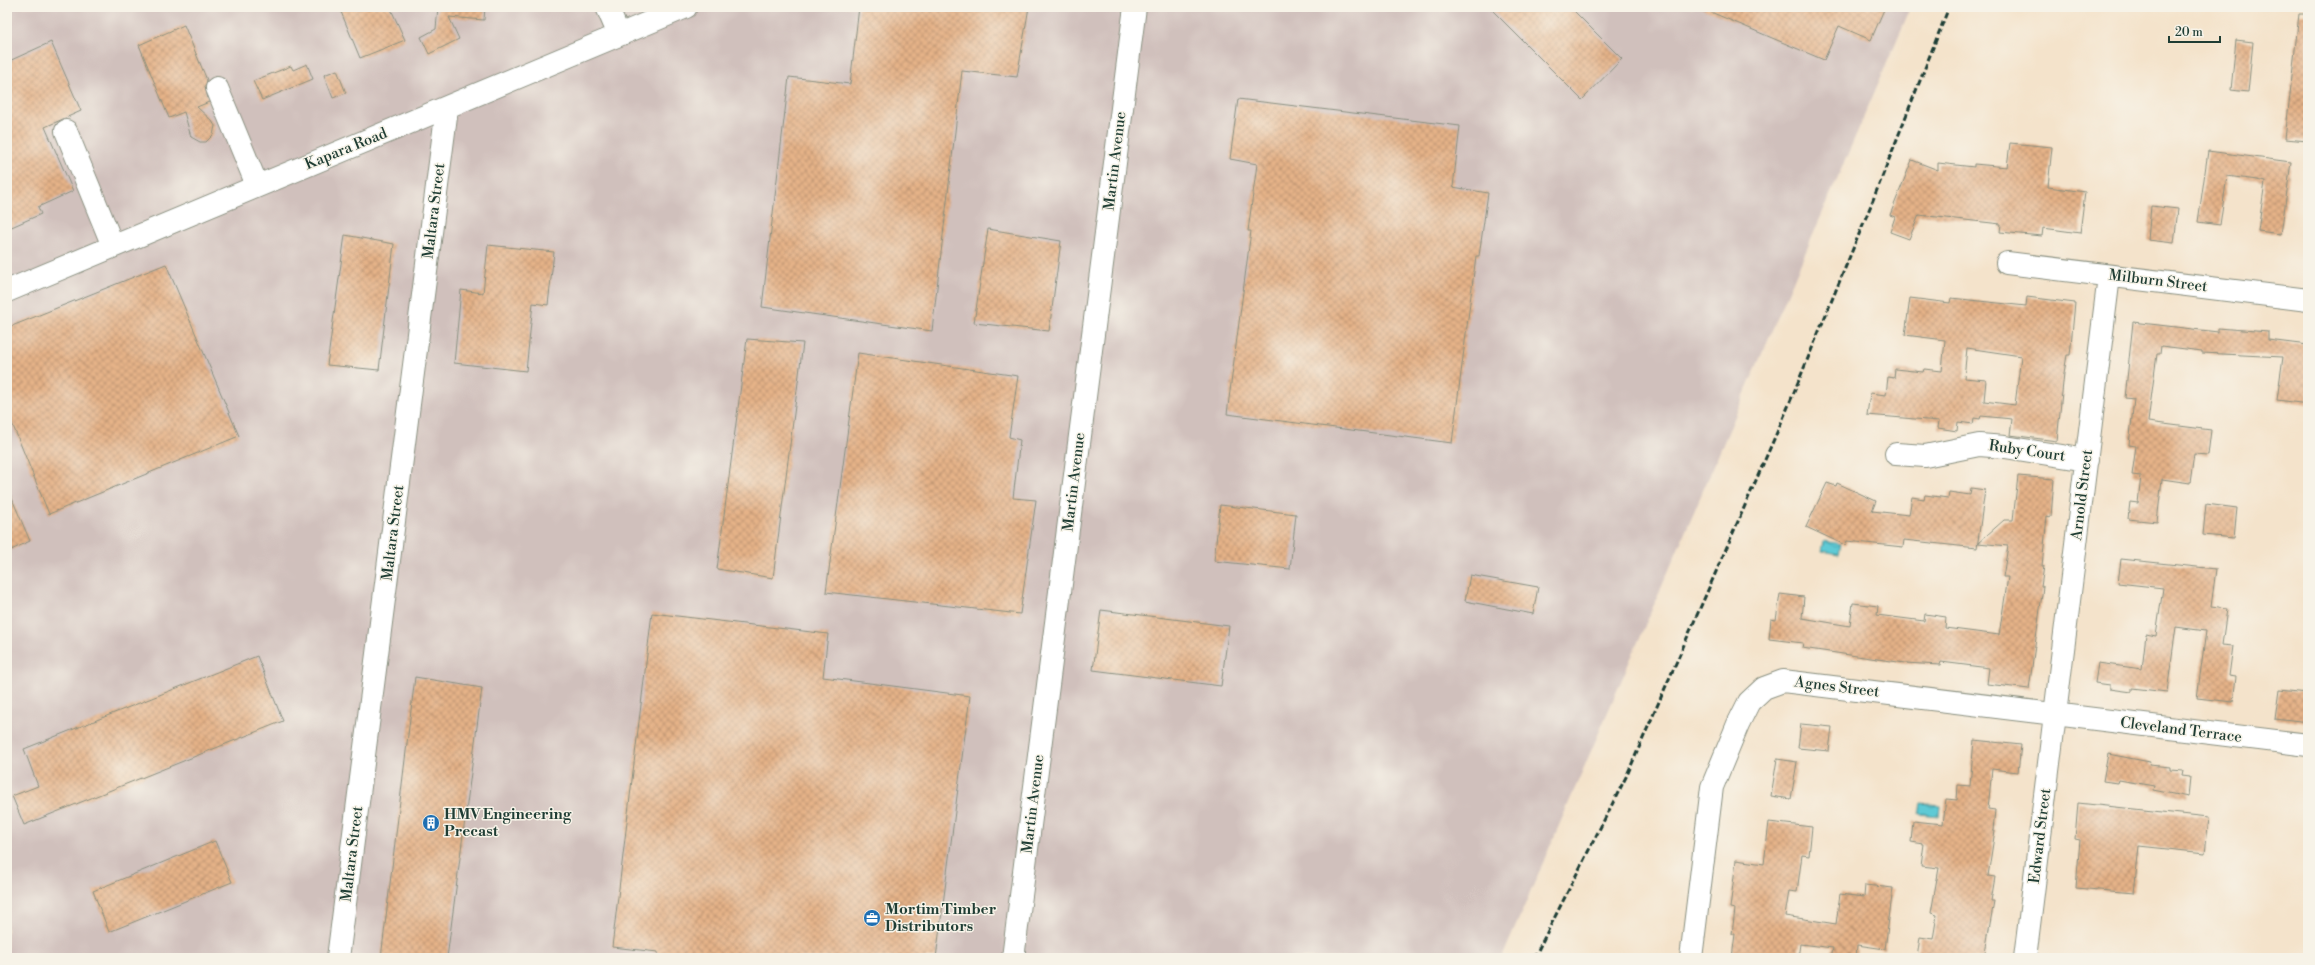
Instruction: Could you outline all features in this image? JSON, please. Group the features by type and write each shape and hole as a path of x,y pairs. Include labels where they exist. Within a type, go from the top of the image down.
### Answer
{"street":[{"path":"607,7 619,35"},
{"name":"Kapara Road","path":"7,291 257,185 447,108 686,7"},
{"name":"Martin Avenue","path":"1013,958 1135,7"},
{"path":"217,88 257,185"},
{"name":"Maltara Street","path":"338,958 447,108"},
{"path":"66,131 112,246"},
{"name":"Milburn Street","path":"2007,263 2308,300"},
{"name":"Arnold Street","path":"2054,714 2109,276"},
{"name":"Ruby Court","path":"1896,454 1926,456 1979,445 2005,447 2087,460"},
{"name":"Agnes Street","path":"1691,958 1712,787 1738,724 1749,702 1773,683 1784,680 2054,714"},
{"name":"Cleveland Terrace","path":"2054,714 2308,746"},
{"name":"Edward Street","path":"2025,958 2054,714"}],"shaded area":[{"path":"7,7 1911,7 1502,958 7,958"}],"water":[{"path":"1824,541 1841,544 1839,554 1822,551"},
{"path":"1921,804 1940,806 1939,816 1919,814"}],"building":[{"path":"339,7 390,7 405,40 360,58"},
{"path":"438,7 485,7 484,20 449,17 459,39 429,54 421,37 436,29"},
{"path":"859,7 1029,7 1017,77 962,71 932,331 762,307 789,77 850,84"},
{"path":"1489,7 1570,7 1622,59 1582,100"},
{"path":"1699,7 1885,7 1871,40 1839,26 1824,60"},
{"path":"2299,14 2308,14 2308,141 2285,139"},
{"path":"184,25 207,80 205,87 209,102 197,107 212,121 215,126 213,135 206,142 200,142 191,137 184,112 169,118 139,45"},
{"path":"2236,40 2253,42 2248,92 2231,90"},
{"path":"51,42 81,111 45,127 73,191 38,207 41,214 7,229 7,62"},
{"path":"307,64 313,79 262,100 253,81 291,66 293,70"},
{"path":"337,70 346,93 333,98 324,75"},
{"path":"1238,99 1460,126 1453,187 1488,193 1479,256 1476,256 1452,443 1227,414 1251,231 1248,231 1257,164 1230,159"},
{"path":"2010,143 2052,147 2048,187 2085,192 2080,233 2043,228 2042,236 2000,232 2001,224 1919,215 1909,239 1890,232 1895,217 1890,215 1912,160 1938,170 1938,163 1974,167 1974,164 2007,167"},
{"path":"2208,151 2291,162 2281,234 2258,231 2265,182 2257,180 2227,176 2220,225 2198,222"},
{"path":"2151,206 2178,209 2174,243 2148,240"},
{"path":"988,229 1061,241 1049,331 974,323"},
{"path":"345,235 394,244 379,370 327,365"},
{"path":"488,245 554,252 548,305 533,303 526,371 454,363 461,290 483,293"},
{"path":"166,264 239,436 49,514 7,411 7,328"},
{"path":"2027,297 2075,303 2070,355 2067,355 2064,373 2057,441 2010,435 2012,419 1981,416 1980,419 1974,418 1973,424 1958,422 1957,431 1938,428 1939,421 1867,415 1870,393 1886,395 1888,377 1894,378 1895,369 1923,372 1924,369 1942,371 1945,340 1905,335 1910,298 1950,303 1951,298 2026,306","holes":["1967,348 2021,356 2015,405 1984,401 1986,380 1964,378"]},
{"path":"2133,322 2218,332 2218,328 2268,332 2268,340 2308,345 2308,404 2277,400 2283,357 2202,353 2202,351 2161,346 2160,354 2157,354 2148,422 2211,430 2208,455 2194,454 2190,483 2162,479 2157,522 2128,519 2130,502 2138,503 2141,476 2132,475 2136,446 2129,445 2134,399 2125,398"},
{"path":"747,339 803,343 773,578 717,569"},
{"path":"858,353 1018,376 1009,437 1020,440 1013,498 1036,500 1020,614 826,592"},
{"path":"2018,476 2054,479 2051,517 2047,516 2042,566 2044,566 2041,587 2043,587 2029,689 1987,684 1989,668 1941,662 1940,665 1905,663 1802,648 1803,643 1769,639 1771,619 1776,620 1780,594 1804,597 1802,618 1850,626 1853,603 1878,606 1877,615 1924,621 1925,614 1946,617 1945,628 1999,635 2008,577 2003,577 2008,546 1978,543 2004,520 2013,520"},
{"path":"1827,483 1836,486 1837,483 1876,501 1872,511 1909,515 1912,497 1924,499 1925,495 1948,498 1949,492 1970,495 1971,488 1985,490 1977,548 1904,540 1903,547 1847,541 1845,545 1806,527"},
{"path":"7,487 30,541 7,552"},
{"path":"2206,504 2237,508 2234,538 2203,535"},
{"path":"1220,505 1296,514 1290,569 1214,561"},
{"path":"2121,559 2216,569 2211,607 2227,609 2222,645 2233,646 2229,676 2236,677 2233,702 2197,698 2206,631 2176,627 2167,692 2132,688 2132,692 2110,689 2110,685 2095,683 2098,663 2142,669 2146,634 2156,636 2163,588 2118,583"},
{"path":"1470,575 1538,587 1533,614 1465,601"},
{"path":"1101,610 1229,626 1221,686 1093,670"},
{"path":"652,613 828,634 823,677 970,696 936,958 658,958 658,952 612,947"},
{"path":"257,656 283,721 24,825 12,796 38,786 24,749"},
{"name":"HMV Engineering Precast","path":"415,677 482,688 447,958 381,958"},
{"path":"2279,690 2308,693 2308,723 2275,719"},
{"path":"1801,724 1832,727 1829,751 1798,748"},
{"path":"1974,740 2021,745 2018,772 1992,769 1988,809 1995,810 1993,830 1995,830 1988,876 1995,877 1991,901 1994,901 1984,958 1917,958 1920,937 1933,939 1937,915 1931,913 1939,868 1921,866 1924,844 1911,842 1913,821 1943,824 1946,799 1957,800 1958,785 1970,786"},
{"path":"2108,754 2150,762 2149,765 2170,767 2170,770 2183,771 2182,776 2190,777 2188,797 2153,790 2154,786 2119,780 2118,783 2103,781"},
{"path":"1777,759 1797,762 1791,799 1771,796"},
{"path":"2078,803 2209,817 2205,853 2139,846 2134,893 2076,888 2080,840 2075,839"},
{"path":"1769,822 1812,827 1809,856 1802,855 1797,892 1789,891 1785,916 1836,924 1840,894 1864,897 1865,885 1893,888 1885,949 1857,945 1856,958 1831,958 1833,948 1800,944 1798,958 1732,958 1735,934 1732,934 1735,909 1730,908 1736,860 1764,864"},
{"path":"215,841 232,882 109,932 93,891"}],"railway":[{"path":"1534,958 1627,775 1785,414 1871,205 1949,7"}],"place":[{"name":"HMV Engineering Precast","path":"431,823"},
{"name":"Mortim Timber Distributors","path":"872,918"}]}
